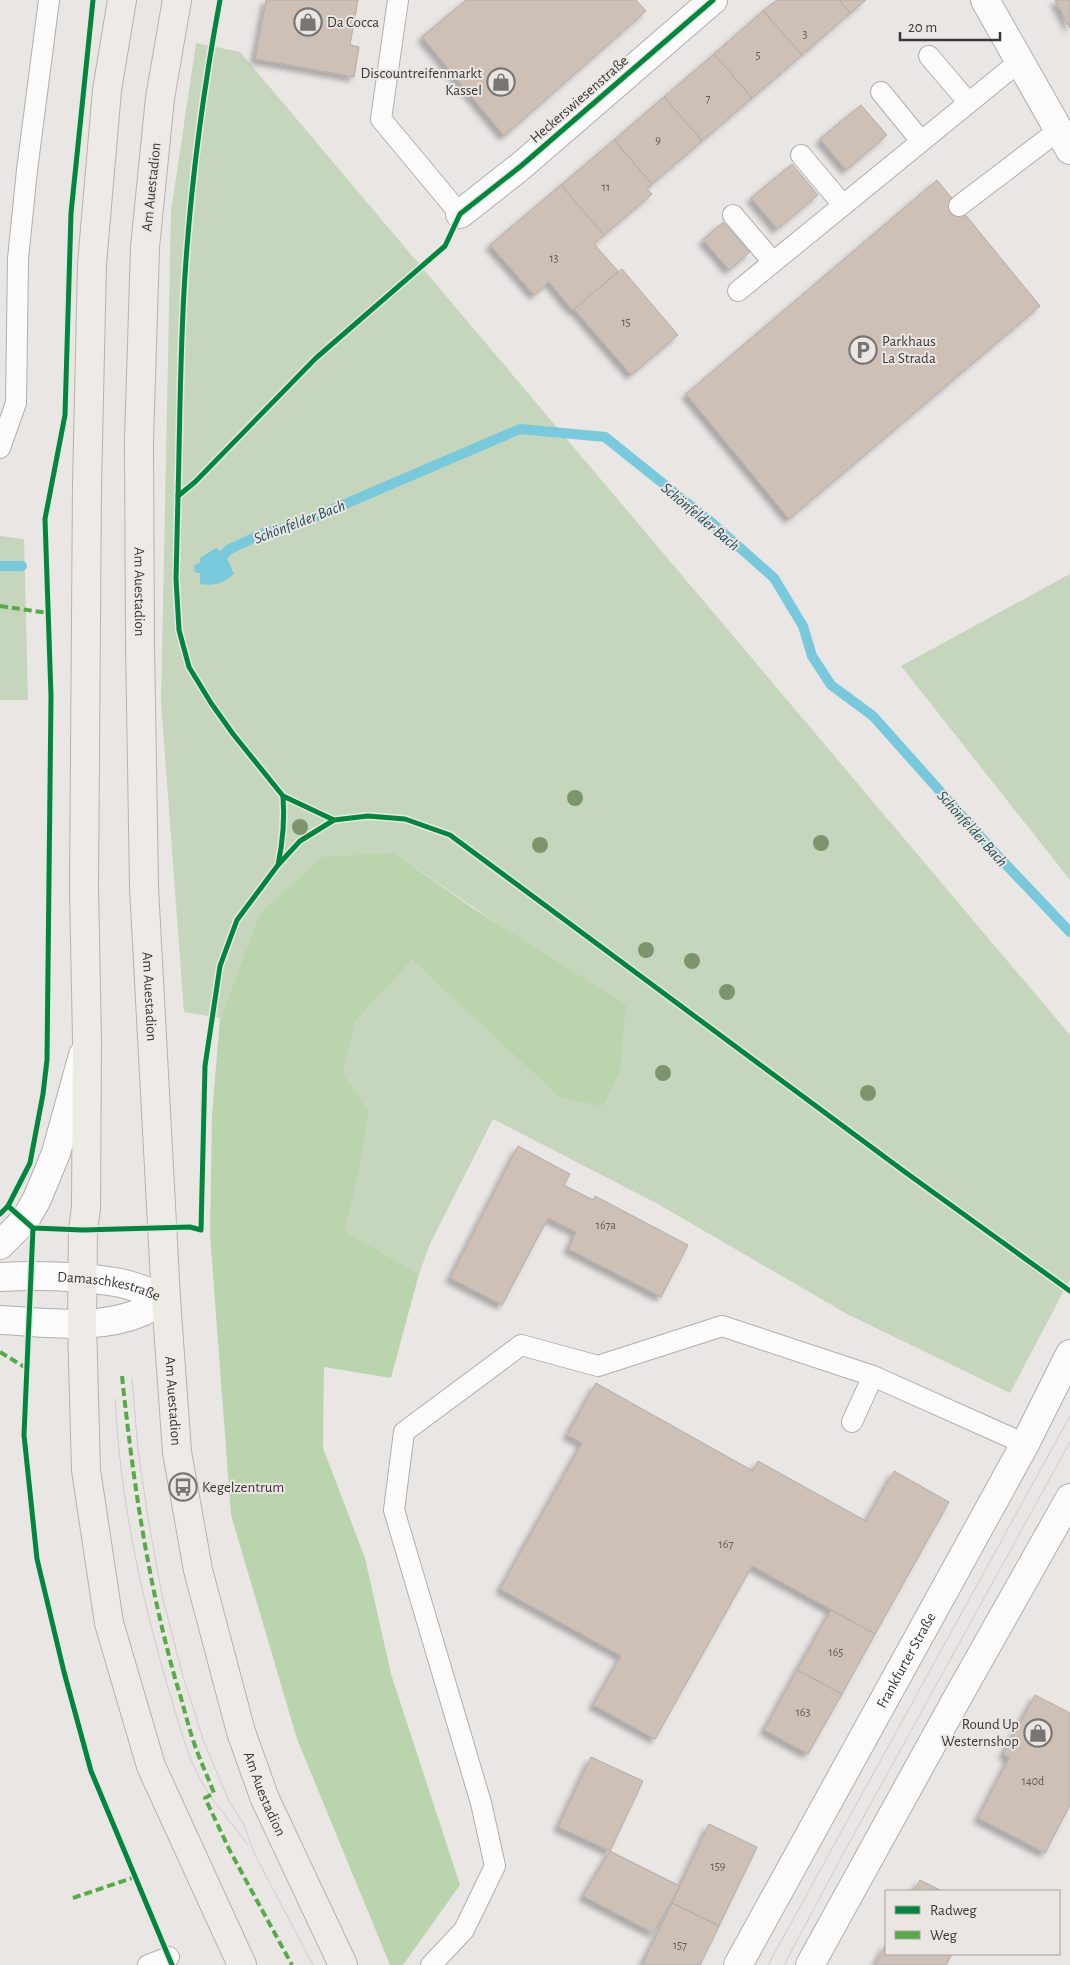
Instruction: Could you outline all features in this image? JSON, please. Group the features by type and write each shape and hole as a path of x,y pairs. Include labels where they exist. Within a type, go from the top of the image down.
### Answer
{"main road":[{"path":"122,0 107,90 92,264 87,486 84,889 87,1040 86,1208 83,1230 82,1279 86,1470 108,1623 151,1766 242,1965"},
{"name":"Am Auestadion","path":"177,0 160,98 145,247 139,441 144,887 166,1299 177,1452 198,1570 236,1713 265,1799 343,1965"},
{"name":"Heckerswiesenstraße","path":"460,214 521,166 713,0"},
{"path":"985,0 1064,140"},
{"path":"0,1245 25,1220 37,1199 56,1153 87,1040"},
{"name":"Damaschkestraße","path":"0,1277 31,1275 115,1282 166,1299"},
{"name":"Damaschkestraße","path":"0,1320 82,1324 115,1319 141,1312 166,1299"},
{"name":"Frankfurter Straße","path":"738,1965 1025,1444 1070,1354"},
{"path":"810,1965 974,1667 1070,1498"}],"lane":[{"path":"0,448 16,403 18,259 27,170 49,0"},
{"path":"398,0 381,119 460,214"},
{"path":"929,56 968,102"},
{"path":"738,290 1020,61"},
{"path":"881,92 921,141"},
{"path":"959,206 1064,140"},
{"path":"802,154 843,205"},
{"path":"733,215 772,262"},
{"path":"431,1965 464,1930 495,1866 481,1803 394,1510 404,1432 521,1345 598,1366 722,1326 873,1376 1025,1444"},
{"path":"852,1422 873,1376"},
{"path":"148,1965 169,1958"}],"green space":[{"path":"196,43 240,52 1070,1035 1070,1279 1010,1393 847,1314 658,1204 493,1119 430,1244 419,1274 345,1231 360,1169 369,1112 343,1073 356,1021 412,960 469,1011 517,937 394,853 259,915 220,1018 184,1012 161,702 171,212"},
{"path":"0,536 24,539 28,700 0,700"},
{"path":"1070,574 1070,880 901,666"},
{"path":"394,853 474,909 626,1005 620,1071 603,1106 561,1098 412,960 356,1021 343,1073 369,1112 360,1169 345,1231 419,1274 391,1378 324,1367 323,1448 365,1558 391,1674 460,1885 403,1965 390,1965 297,1739 231,1515 210,1235 212,1115 220,1018 259,915 322,857"}],"water":[{"path":"216,548 225,554 234,574 218,584 200,584 200,558"}],"building":[{"name":"Da Cocca","path":"266,0 358,0 350,45 359,47 354,77 255,59"},
{"path":"466,0 636,0 646,11 504,136 422,37"},
{"path":"777,0 839,0 850,13 802,55 763,11"},
{"path":"839,0 866,0 850,13"},
{"path":"1055,0 1070,0 1070,28 1067,23"},
{"path":"763,11 802,55 752,98 714,54"},
{"path":"714,54 752,98 702,141 664,97"},
{"path":"664,97 702,141 652,184 614,140"},
{"path":"861,105 887,135 846,170 820,139"},
{"path":"614,140 652,184 647,189 652,194 604,235 561,185"},
{"path":"792,164 818,195 777,229 751,198"},
{"name":"Parkhaus La Strada","path":"937,180 1040,306 789,519 686,394"},
{"path":"561,185 604,235 594,244 618,271 573,311 549,282 534,295 490,245"},
{"path":"723,222 750,252 729,270 703,240"},
{"path":"622,269 678,335 631,375 574,309"},
{"path":"518,1146 570,1174 564,1185 593,1200 595,1196 688,1245 661,1297 568,1249 576,1232 548,1218 502,1305 450,1278"},
{"path":"596,1383 753,1471 758,1461 866,1521 894,1471 949,1502 875,1634 752,1566 655,1739 593,1705 621,1656 500,1589 582,1443 567,1435"},
{"path":"831,1610 875,1634 842,1694 797,1670"},
{"path":"797,1670 842,1694 808,1754 764,1730"},
{"path":"1035,1695 1070,1713 1070,1805 1045,1853 978,1818 1009,1758 1003,1754"},
{"path":"591,1757 643,1781 610,1851 558,1827"},
{"path":"709,1824 757,1847 719,1926 672,1903"},
{"path":"610,1851 680,1886 653,1933 583,1896"},
{"path":"920,1880 940,1890 915,1890"},
{"path":"672,1903 719,1926 700,1965 642,1965"},
{"path":"885,1945 885,1955 951,1955 946,1965 875,1965"}],"waterway":[{"name":"Schönfelder Bach","path":"199,568 215,565 228,550 264,533 296,525 520,429 605,437 711,522 774,578 803,626 812,656 831,685 873,716 996,854 1070,932"},
{"path":"0,566 22,566"}],"tram line":[{"path":"132,1378 138,1450 148,1518 162,1595 182,1673 204,1742 228,1799 244,1825 254,1853 313,1965"},
{"path":"115,1399 122,1473 133,1546 149,1620 169,1691 186,1745 199,1777 248,1845"},
{"path":"768,1965 1070,1416"},
{"path":"784,1965 1070,1442"}],"marked path":[{"path":"0,606 48,613"},
{"path":"0,1352 26,1368"},
{"path":"122,1376 131,1454 150,1571 167,1647 189,1726 214,1793 205,1798 230,1851 292,1965"},
{"path":"73,1898 135,1877"}],"cycle path":[{"path":"0,1214 8,1206 30,1163 43,1094 47,1060 51,696 45,519 65,415 71,213 93,0"},
{"path":"178,496 185,275 198,137 220,0"},
{"path":"334,820 283,796 233,734 189,667 179,630 176,579 178,496 195,482 316,358 445,246 460,214 521,166 713,0"},
{"path":"278,865 283,830 283,796"},
{"path":"8,1206 33,1228 83,1230 190,1227 201,1230 205,1066 220,966 237,920 278,865 300,841 334,820 368,816 405,819 450,835 905,1172 1070,1291"},
{"path":"33,1228 24,1435 37,1559 64,1672 91,1771 172,1965"}],"place":[{"name":"Da Cocca","path":"308,22"},
{"name":"Discountreifenmarkt Kassel","path":"501,82"},
{"name":"Parkhaus La Strada","path":"863,350"},
{"name":"Kegelzentrum","path":"183,1487"},
{"name":"Round Up Westernshop","path":"1038,1733"}]}
